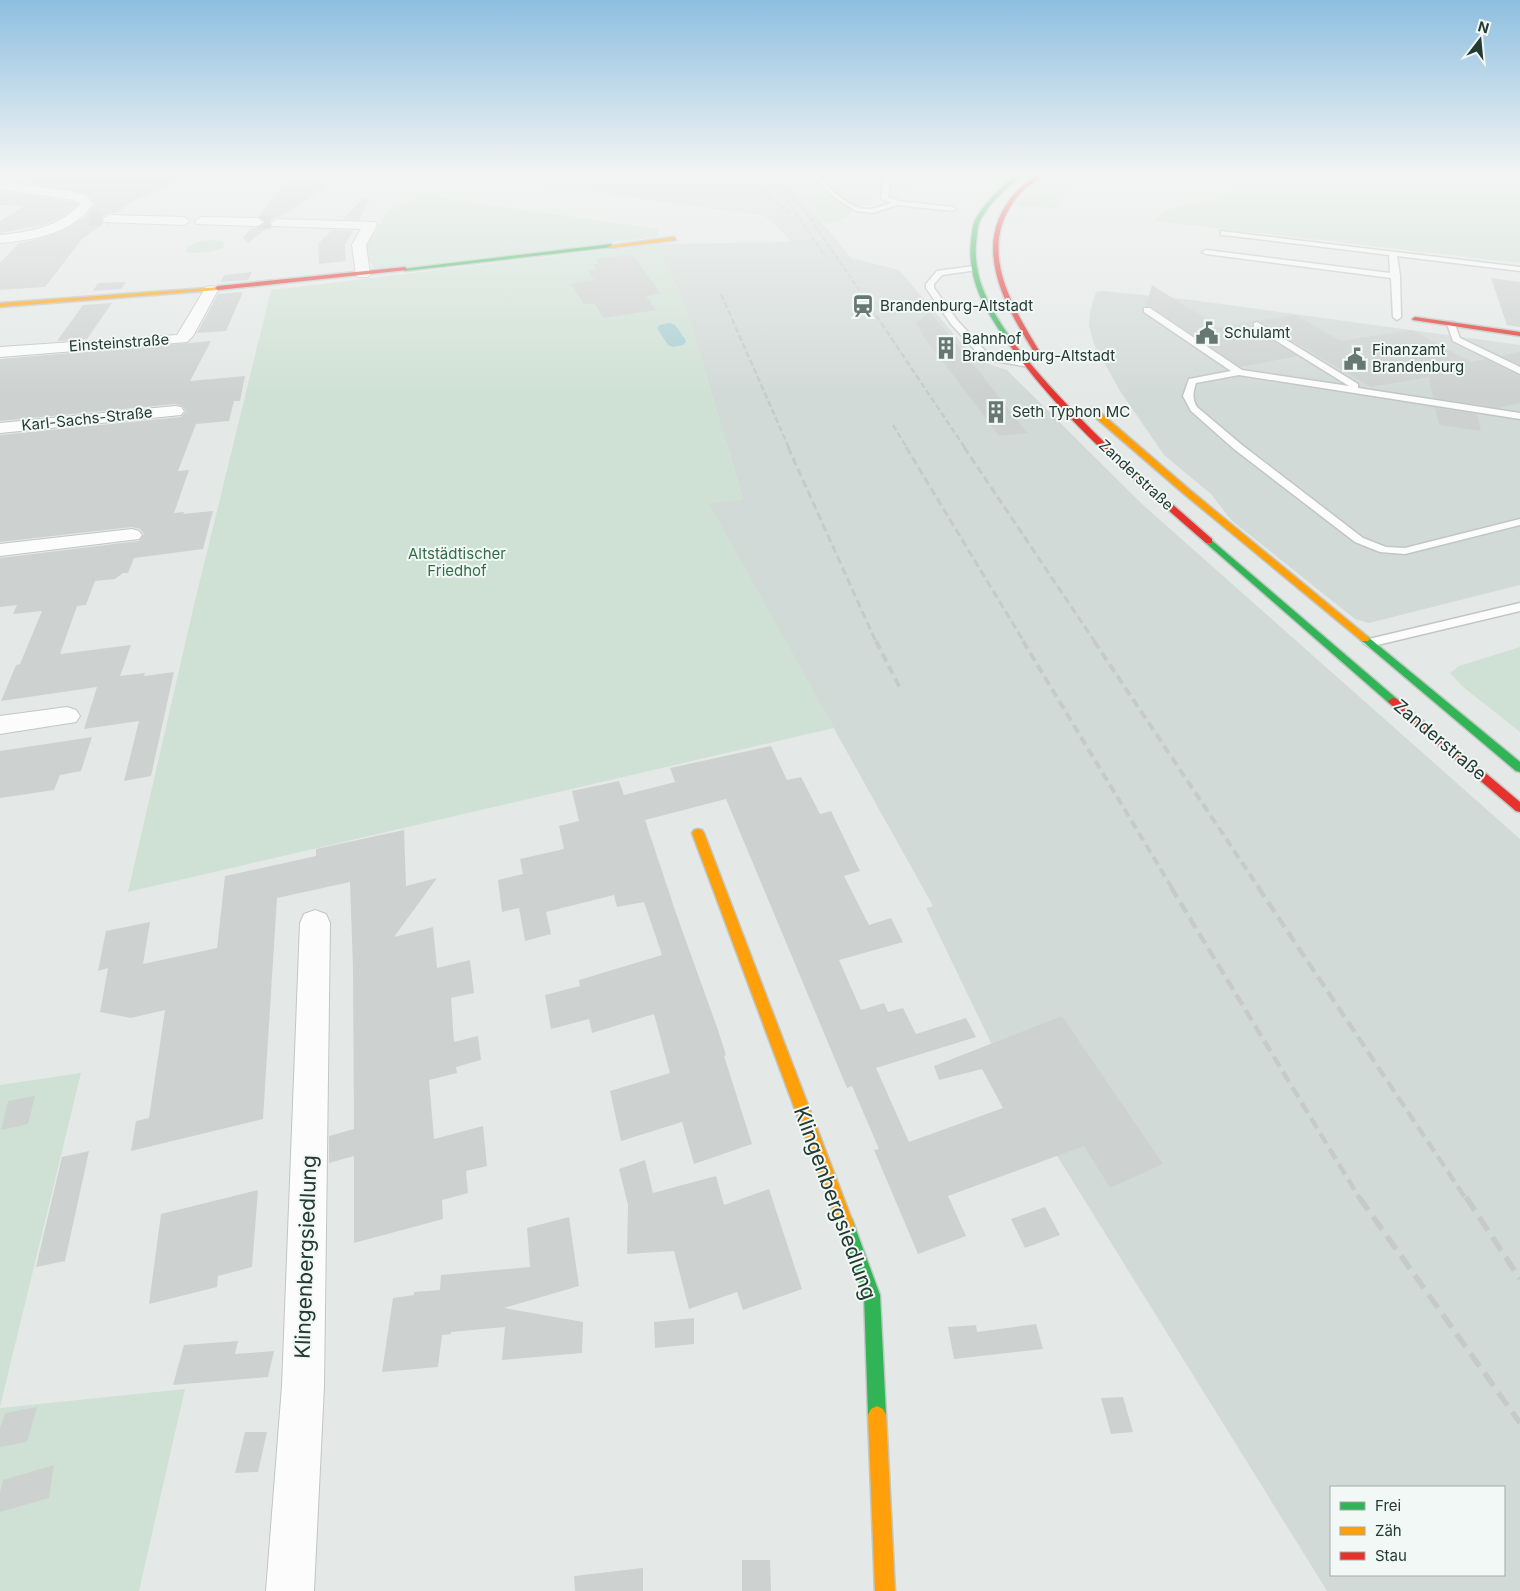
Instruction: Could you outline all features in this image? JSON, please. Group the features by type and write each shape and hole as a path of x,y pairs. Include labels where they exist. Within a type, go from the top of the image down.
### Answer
{"main road":[{"path":"0,305 211,290 603,246"},
{"name":"Zanderstraße","path":"973,246 974,268 978,288 992,317 1026,365 1062,406 1140,480 1336,653 1520,808"},
{"path":"995,246 997,278 1008,304 1044,365"},
{"path":"1416,319 1520,334"},
{"name":"Zanderstraße","path":"1080,400 1187,492 1520,768"},
{"path":"1336,653 1369,643"},
{"name":"Klingenbergsiedlung","path":"698,834 872,1295 885,1591"}],"street":[{"path":"359,246 363,274"},
{"name":"Einsteinstraße","path":"0,352 181,339 185,336 211,290"},
{"name":"Karl-Sachs-Straße","path":"0,428 175,410"},
{"path":"0,550 132,535"},
{"path":"0,725 67,716"},
{"name":"Klingenbergsiedlung","path":"290,1591 303,1386 315,923"}],"lane":[{"path":"1336,246 1520,268"},
{"path":"1206,252 1396,276"},
{"path":"1393,253 1396,276 1397,317"},
{"path":"974,268 940,273 930,284 930,288 954,322 986,356 1026,365"},
{"path":"1147,310 1239,372"},
{"path":"1451,324 1454,337 1461,342 1520,371"},
{"path":"1257,326 1362,391"},
{"path":"1520,416 1239,372 1192,381 1187,395 1189,403 1238,447 1359,540 1384,550 1405,551 1520,522"},
{"path":"1369,643 1520,607"}],"shaded area":[{"path":"658,246 841,246 851,258 899,270 976,360 1007,370 1142,504 1520,839 1520,1591 1327,1591 1005,1072 926,908 933,906 708,503 743,499 686,309"},
{"path":"1096,292 1192,300 1520,345 1520,585 1369,623 1355,619 1231,520 1211,494 1164,455 1120,391 1094,344 1089,326 1090,312"}],"green space":[{"path":"365,246 578,246 375,270 363,250"},
{"name":"Altstädtischer Friedhof","path":"638,246 658,246 686,309 743,499 709,504 834,728 128,892 194,605 271,290"},
{"path":"1374,246 1520,246 1520,263"},
{"path":"187,247 224,247 215,251 196,253 186,252"},
{"path":"1520,647 1520,732 1463,687 1450,673 1459,666"},
{"path":"81,1073 0,1407 0,1085"},
{"path":"185,1389 139,1591 0,1591 0,1408"}],"water":[{"path":"670,323 675,325 685,339 686,342 683,345 673,347 668,345 657,328 660,325"}],"building":[{"path":"16,246 76,246 45,287 0,290 0,263"},
{"path":"318,246 345,246 346,261 319,264"},
{"path":"632,255 661,294 646,296 656,310 604,318 594,303 584,304 571,284 594,280 588,271 597,270 593,264 599,264 596,259"},
{"path":"252,272 248,280 221,282 224,275"},
{"path":"1491,278 1520,282 1520,327 1507,325"},
{"path":"126,282 121,289 93,291 98,283"},
{"name":"Schulamt","path":"1152,285 1219,327 1253,321 1253,329 1298,356 1240,367 1151,306 1146,306"},
{"path":"243,292 226,331 197,333 218,294"},
{"path":"112,303 87,339 57,341 83,305"},
{"path":"930,312 1027,433 999,436 922,334 916,323"},
{"name":"Finanzamt Brandenburg","path":"1295,315 1341,341 1412,330 1471,362 1485,359 1520,376 1520,403 1497,408 1433,398 1429,377 1371,387 1258,321"},
{"path":"211,341 190,381 245,376 240,401 234,401 229,421 196,424 178,471 189,470 174,513 213,511 203,549 134,558 128,573 123,573 115,579 95,581 86,605 77,606 60,654 131,645 120,676 145,673 144,676 174,672 151,776 124,781 139,721 84,729 97,687 1,701 16,665 20,664 42,611 13,614 17,605 0,607 0,558 139,541 144,534 140,529 132,527 0,542 0,435 181,417 186,411 182,406 175,404 0,421 0,359"},
{"path":"1520,352 1520,365 1501,356"},
{"path":"1435,408 1477,414 1481,431 1439,425"},
{"path":"92,737 81,771 60,775 54,790 0,798 0,751"},
{"path":"771,746 787,780 801,777 820,814 831,811 860,871 844,876 869,925 891,918 903,942 839,960 861,1010 884,1003 888,1012 903,1008 916,1034 966,1018 976,1037 876,1068 909,1142 1003,1108 982,1069 939,1080 934,1066 1062,1016 1163,1164 1110,1188 1084,1146 948,1196 966,1236 918,1254 874,1150 879,1149 852,1086 847,1088 726,799 645,820 718,1030 726,1055 724,1056 752,1144 694,1164 682,1122 621,1141 610,1091 670,1073 654,1014 592,1033 589,1019 551,1029 545,995 580,986 579,980 662,955 644,902 617,907 614,895 546,912 551,934 525,941 519,908 502,912 498,880 523,874 520,859 564,849 559,826 579,821 572,791 619,781 624,795 675,782 670,768"},
{"path":"404,830 406,886 437,878 394,937 433,927 437,968 470,960 474,993 451,998 454,1042 478,1036 481,1060 456,1067 457,1073 429,1080 434,1139 483,1126 487,1166 466,1171 468,1193 442,1200 443,1219 354,1243 354,1156 329,1163 329,1136 354,1129 353,969 350,882 277,898 263,1119 131,1151 136,1121 149,1118 165,1010 131,1018 100,1012 108,968 98,971 106,931 150,922 143,964 217,948 225,876 316,856 316,849"},
{"path":"35,1096 28,1124 1,1130 8,1101"},
{"path":"89,1151 65,1261 36,1267 62,1157"},
{"path":"645,1160 653,1193 716,1176 724,1205 769,1189 802,1289 743,1310 737,1292 689,1309 674,1251 627,1254 628,1205 619,1169"},
{"path":"258,1190 252,1267 218,1276 217,1287 149,1304 161,1214"},
{"path":"1045,1207 1060,1235 1025,1248 1011,1219"},
{"path":"569,1217 579,1286 504,1308 583,1322 582,1353 502,1360 505,1327 451,1332 451,1334 442,1335 438,1367 382,1372 393,1298 414,1295 414,1292 440,1290 441,1275 530,1267 527,1228"},
{"path":"694,1318 694,1344 655,1348 654,1322"},
{"path":"1036,1324 1043,1349 954,1359 948,1327 976,1325 977,1332"},
{"path":"238,1341 235,1354 274,1351 268,1377 173,1385 184,1345"},
{"path":"1123,1397 1133,1432 1111,1434 1101,1398"},
{"path":"37,1407 27,1442 0,1447 0,1428 5,1413"},
{"path":"245,1432 267,1432 258,1472 235,1473"},
{"path":"54,1465 49,1498 0,1512 0,1493 3,1480"},
{"path":"742,1560 770,1560 771,1591 742,1591"},
{"path":"643,1568 643,1591 575,1591 574,1576"}],"railway":[{"path":"818,246 825,256"},
{"path":"829,246 862,294"},
{"path":"861,293 965,448"},
{"path":"721,294 789,448"},
{"path":"893,425 907,448"},
{"path":"788,447 876,642"},
{"path":"906,447 1024,642"},
{"path":"964,447 1095,642"},
{"path":"876,641 900,688"},
{"path":"1023,641 1172,888"},
{"path":"1094,641 1259,888"},
{"path":"1171,887 1360,1199"},
{"path":"1258,887 1466,1199"},
{"path":"1359,1197 1520,1423"},
{"path":"1466,1197 1520,1279"}],"traffic: fast":[{"path":"405,269 609,246"},
{"path":"974,246 974,267 982,294 995,319 1011,343"},
{"path":"1209,541 1393,701"},
{"path":"1365,639 1520,768"},
{"path":"846,1225 872,1295 877,1415"}],"traffic: slow":[{"path":"0,305 218,288"},
{"path":"1092,410 1187,492 1365,639"},
{"path":"698,833 846,1225"},
{"path":"877,1415 885,1591"}],"traffic: jam":[{"path":"995,246 995,256 999,276 1007,297 1016,317 1038,354"},
{"path":"218,288 405,269"},
{"path":"1415,319 1520,334"},
{"path":"1011,343 1032,371 1079,423 1130,472 1209,541"},
{"path":"1393,701 1520,808"}],"place":[{"name":"Brandenburg-Altstadt","path":"863,306"},
{"name":"Schulamt","path":"1207,333"},
{"name":"Bahnhof Brandenburg-Altstadt","path":"946,348"},
{"name":"Finanzamt Brandenburg","path":"1355,359"},
{"name":"Seth Typhon MC","path":"996,412"}]}
